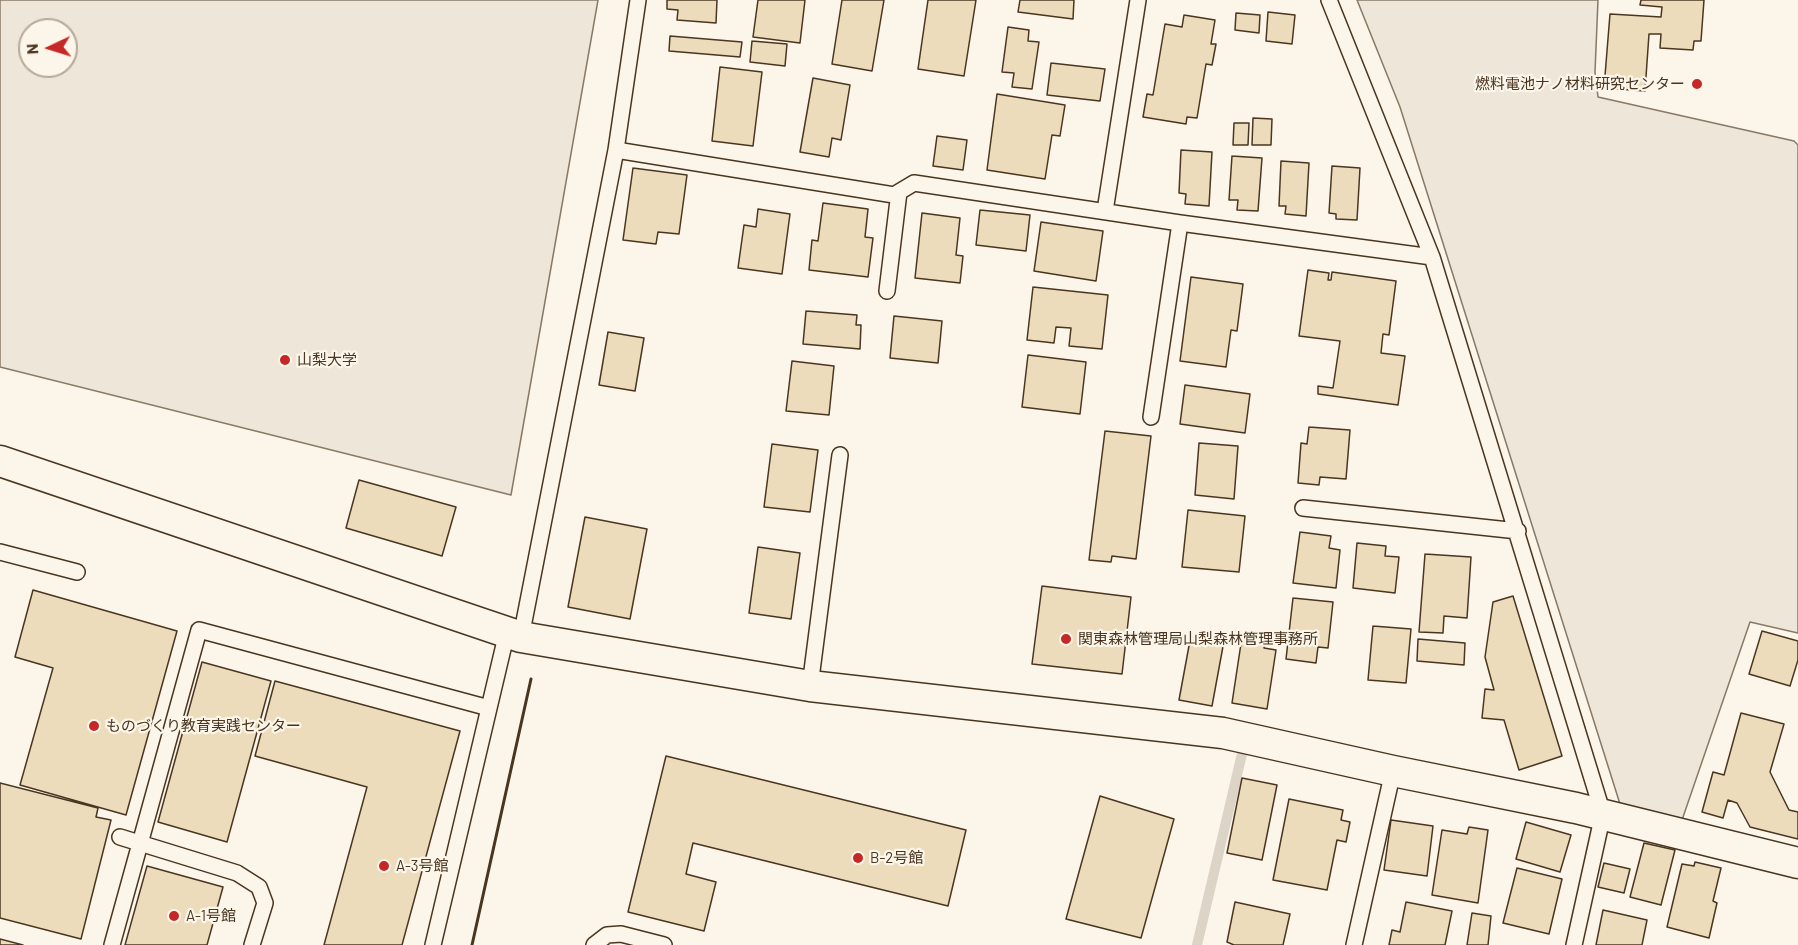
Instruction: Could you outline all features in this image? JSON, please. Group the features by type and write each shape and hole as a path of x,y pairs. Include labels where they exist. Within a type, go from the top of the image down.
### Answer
{"street":[{"path":"0,462 514,635 810,686 1223,733 1393,771 1604,814 1798,863"}],"lane":[{"path":"433,945 489,708 514,635 616,150 638,0"},
{"path":"1105,211 1138,0"},
{"path":"1329,0 1432,257 1604,814 1574,945"},
{"path":"616,150 894,195 914,183 1180,223 1432,257"},
{"path":"887,291 899,192"},
{"path":"1150,417 1180,223"},
{"path":"810,686 840,455"},
{"path":"1303,508 1518,531"},
{"path":"0,552 77,572"},
{"path":"112,945 199,630 489,708"},
{"path":"1354,945 1393,771"},
{"path":"120,837 237,873 259,887 265,903 252,945"},
{"path":"594,945 607,935 621,934 664,945"}],"shaded area":[{"path":"0,0 598,0 511,495 0,367"},
{"path":"1357,0 1598,0 1595,72 1598,97 1794,141 1798,145 1798,633 1750,622 1682,820 1620,804 1400,107"}],"building":[{"path":"667,0 717,0 716,23 677,20 678,10 667,9"},
{"path":"758,0 805,0 800,43 753,37"},
{"path":"842,0 884,0 872,71 832,64"},
{"path":"928,0 976,0 964,76 918,69"},
{"path":"1020,0 1074,0 1073,19 1018,12"},
{"path":"1641,0 1704,0 1701,41 1694,41 1693,50 1660,48 1661,34 1649,34 1645,91 1604,88 1610,14 1661,17 1662,7 1640,5"},
{"path":"1268,12 1295,15 1292,44 1266,41"},
{"path":"1236,13 1260,15 1259,33 1235,30"},
{"path":"1184,15 1215,20 1211,44 1216,44 1212,65 1206,64 1197,118 1187,117 1186,124 1143,117 1147,94 1153,95 1165,24 1182,27"},
{"path":"1008,27 1029,30 1028,41 1039,42 1032,89 1012,87 1014,73 1002,72"},
{"path":"670,36 742,42 740,57 669,51"},
{"path":"752,41 787,44 785,66 750,62"},
{"path":"1051,63 1105,69 1100,101 1047,95"},
{"path":"720,67 762,72 753,146 712,141"},
{"path":"813,78 850,85 841,140 832,138 829,157 800,152"},
{"path":"997,94 1065,105 1060,136 1052,135 1045,179 987,170"},
{"path":"1253,118 1272,119 1271,145 1252,145"},
{"path":"1234,123 1249,123 1248,145 1233,145"},
{"path":"937,136 967,140 963,170 933,166"},
{"path":"1181,150 1212,152 1209,206 1185,204 1186,194 1179,193"},
{"path":"1232,156 1262,158 1258,211 1237,210 1238,200 1229,200"},
{"path":"1281,161 1309,163 1306,216 1285,214 1286,206 1279,206"},
{"path":"1332,166 1360,168 1357,220 1336,219 1336,214 1329,213"},
{"path":"633,168 687,175 679,234 658,232 656,244 623,240"},
{"path":"823,203 868,209 865,237 873,238 868,277 809,270 812,240 818,241"},
{"path":"758,209 790,214 782,274 738,268 744,225 756,227"},
{"path":"980,210 1030,215 1026,251 976,245"},
{"path":"922,213 960,218 956,255 963,256 960,283 915,278"},
{"path":"1041,222 1103,231 1096,281 1034,271"},
{"path":"1308,270 1329,273 1328,280 1331,280 1332,272 1396,281 1389,335 1383,334 1381,353 1405,356 1398,405 1318,394 1318,386 1333,388 1340,341 1299,336"},
{"path":"1191,277 1243,284 1237,331 1231,330 1226,367 1180,361"},
{"path":"1033,287 1108,295 1102,349 1069,346 1071,328 1056,327 1054,343 1027,340"},
{"path":"806,311 857,315 856,325 861,325 860,349 803,344"},
{"path":"894,316 942,321 938,363 890,358"},
{"path":"608,332 644,338 635,391 599,385"},
{"path":"1028,355 1086,362 1080,414 1022,407"},
{"path":"792,361 834,366 829,415 786,411"},
{"path":"1185,385 1250,394 1245,433 1180,424"},
{"path":"1309,427 1350,430 1346,479 1320,477 1319,485 1298,483 1301,443 1307,444"},
{"path":"1105,431 1151,436 1136,559 1112,556 1111,562 1089,560"},
{"path":"1199,443 1238,446 1234,499 1195,495"},
{"path":"772,444 818,450 810,512 764,507"},
{"path":"359,480 456,507 442,556 346,528"},
{"path":"1188,510 1245,516 1239,572 1182,567"},
{"path":"585,517 647,529 630,619 568,607"},
{"path":"1300,532 1331,536 1329,548 1340,550 1336,588 1293,583"},
{"path":"1357,543 1386,546 1385,556 1399,557 1395,593 1353,588"},
{"path":"758,547 800,553 791,619 749,613"},
{"path":"1425,554 1471,557 1467,618 1444,616 1443,633 1419,632"},
{"path":"1042,586 1131,597 1122,674 1032,664"},
{"name":"ものづくり教育実践センター","path":"33,590 177,631 126,815 20,785 53,668 15,657"},
{"path":"1513,596 1562,756 1519,770 1504,720 1482,718 1485,689 1494,690 1485,657 1493,602"},
{"path":"1293,598 1333,602 1328,648 1318,647 1316,663 1286,659"},
{"path":"1373,626 1411,629 1406,683 1368,680"},
{"path":"1762,631 1798,641 1798,660 1790,686 1749,674"},
{"path":"1191,635 1224,641 1212,706 1179,700"},
{"path":"1242,637 1265,640 1264,648 1276,650 1267,709 1232,703"},
{"path":"1418,639 1465,643 1464,665 1417,661"},
{"path":"202,662 271,681 227,842 158,822"},
{"name":"A-3号館","path":"275,681 460,731 402,945 324,945 367,787 255,756"},
{"path":"1741,713 1784,724 1770,772 1789,810 1798,812 1798,839 1750,827 1737,803 1728,800 1723,818 1702,812 1713,772 1724,775"},
{"name":"B-2号館","path":"666,756 966,830 948,906 693,843 686,874 716,882 704,931 628,912"},
{"path":"1242,778 1277,785 1262,860 1227,853"},
{"path":"0,783 98,808 96,817 111,820 81,939 0,918"},
{"path":"1100,796 1174,819 1141,938 1066,919"},
{"path":"1289,799 1343,810 1341,820 1350,822 1346,842 1337,840 1327,890 1273,880"},
{"path":"1391,820 1433,826 1427,876 1384,870"},
{"path":"1526,822 1571,835 1560,872 1516,859"},
{"path":"1469,827 1488,830 1478,903 1432,895 1442,830 1467,834"},
{"path":"1644,843 1675,850 1661,905 1630,897"},
{"path":"1695,862 1721,868 1713,901 1717,903 1709,938 1667,927 1682,864 1694,866"},
{"path":"1604,863 1630,869 1624,893 1598,887"},
{"name":"A-1号館","path":"147,866 223,887 207,945 125,945"},
{"path":"1517,868 1562,879 1549,934 1503,923"},
{"path":"1235,902 1290,914 1283,945 1234,945 1227,942"},
{"path":"1406,902 1452,911 1445,945 1389,945 1392,930 1400,932"},
{"path":"1603,910 1647,920 1642,945 1596,945"},
{"path":"1472,913 1491,916 1488,945 1467,945"},
{"path":"0,939 23,945 0,945"}],"waterway":[{"path":"1197,945 1245,741"}],"wall":[{"path":"472,945 531,679"}],"place":[{"name":"燃料電池ナノ材料研究センター","path":"1697,84"},
{"name":"山梨大学","path":"285,360"},
{"name":"関東森林管理局山梨森林管理事務所","path":"1066,639"},
{"name":"ものづくり教育実践センター","path":"94,726"},
{"name":"B-2号館","path":"858,858"},
{"name":"A-3号館","path":"384,866"},
{"name":"A-1号館","path":"174,916"}]}
